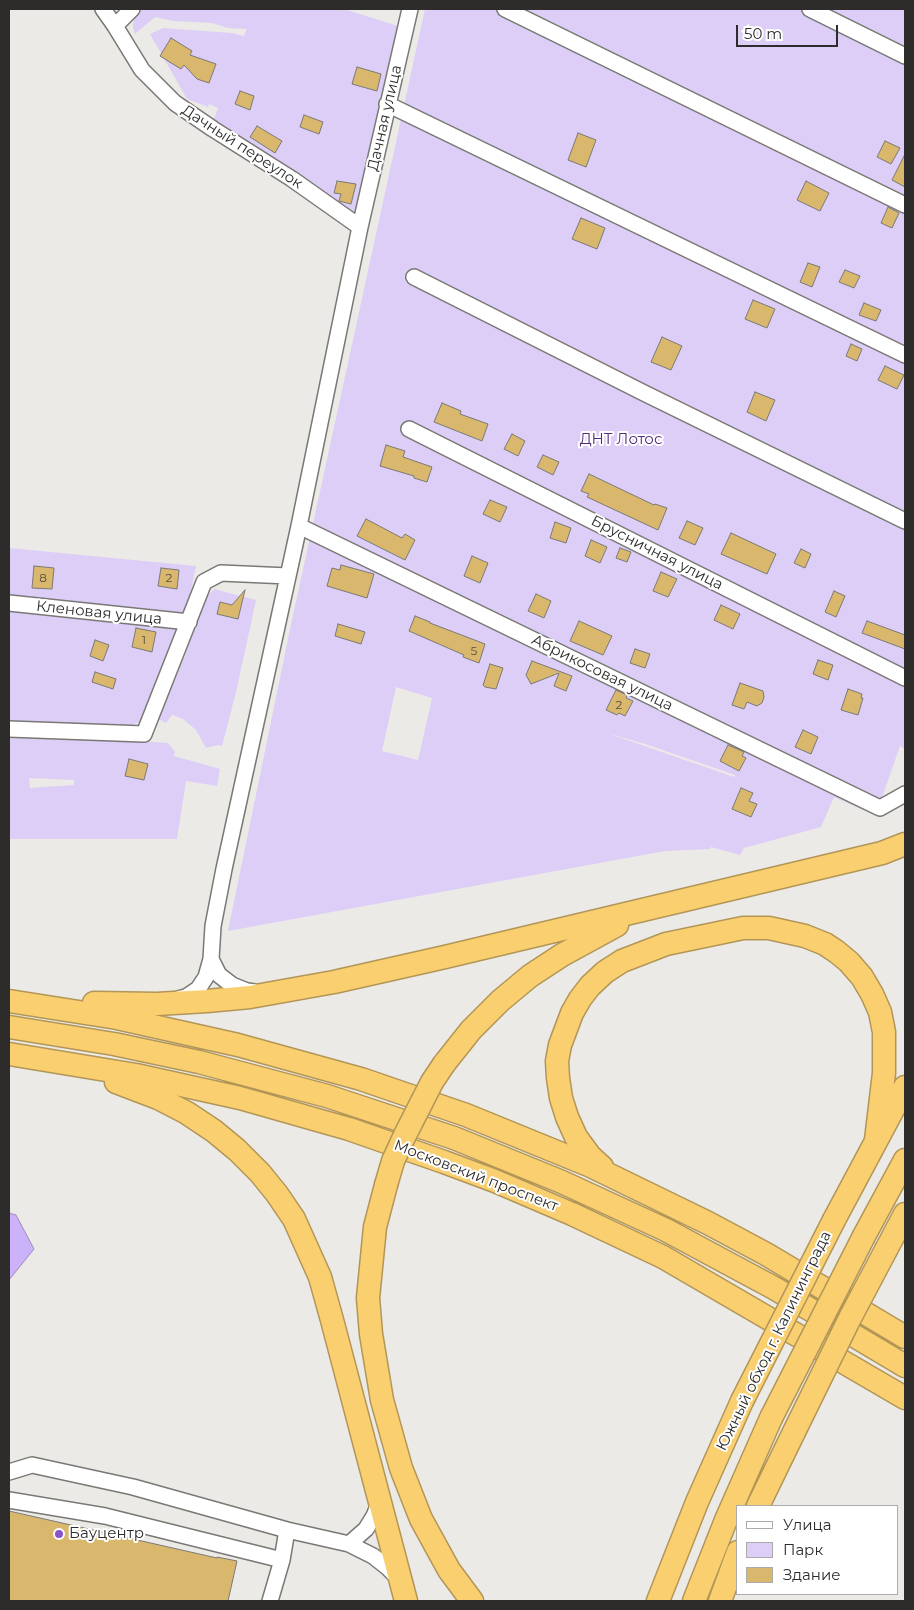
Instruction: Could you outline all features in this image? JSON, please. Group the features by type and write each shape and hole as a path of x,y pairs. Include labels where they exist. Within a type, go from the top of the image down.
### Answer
{"highway":[{"path":"16,1002 157,1004 208,1001 269,994 334,982 427,961 882,853 905,844"},
{"path":"472,1601 448,1570 421,1519 401,1468 382,1400 371,1334 368,1298 375,1227 386,1185 408,1126 432,1082 471,1030 500,1001 530,976 562,954 652,907"},
{"path":"613,1177 590,1156 576,1137 561,1098 557,1061 560,1045 572,1013 590,986 605,972 622,961 666,944 743,928 769,928 805,936 825,944 843,957 862,977 880,1012 884,1032 884,1074 876,1140"},
{"path":"16,1002 168,1028 238,1045 322,1067 475,1118 613,1177 708,1223 766,1254 905,1337"},
{"name":"Московский проспект","path":"9,1026 114,1044 217,1066 327,1096 454,1138 562,1182 666,1230 725,1260 822,1315 905,1366"},
{"name":"Московский проспект","path":"9,1054 136,1075 249,1101 382,1140 495,1182 572,1214 663,1257 905,1398"},
{"path":"38,1058 128,1086 158,1098 187,1113 238,1150 277,1194 294,1219 320,1277 403,1591"},
{"name":"Южный обход г. Калининграда","path":"658,1601 697,1502 742,1401 834,1220 905,1087"},
{"name":"Южный обход г. Калининграда","path":"694,1601 726,1520 771,1418 905,1160"},
{"path":"758,1505 850,1318 905,1214"},
{"path":"720,1601 736,1559"},
{"path":"731,1601 731,1577 736,1561"}],"street":[{"name":"Дачный переулок","path":"103,9 142,70 175,103 360,226"},
{"path":"115,26 132,9"},
{"name":"Дачная улица","path":"157,1004 186,997 198,989 206,977 211,959 214,926 224,869 299,526 360,226 410,9"},
{"path":"505,9 905,205"},
{"path":"810,9 905,56"},
{"path":"387,104 905,355"},
{"path":"414,277 644,393 905,521"},
{"name":"Брусничная улица","path":"409,429 905,678"},
{"name":"Абрикосовая улица","path":"299,526 880,808 905,794"},
{"path":"9,729 144,734 204,582 221,573 288,576"},
{"name":"Кленовая улица","path":"9,603 189,622"},
{"path":"211,959 219,975 232,985 247,991 269,994"},
{"path":"9,1472 32,1465 133,1487 287,1530 349,1544 373,1556 387,1567 403,1591"},
{"path":"9,1500 105,1516 282,1560"},
{"path":"349,1544 366,1529 380,1501"},
{"path":"271,1601 282,1560 287,1530"}],"green space":[{"path":"141,9 344,9 398,26 357,214 350,214 212,124 218,108 209,104 208,107 187,99 150,34 163,28 232,33 244,36 247,29 228,28 212,23 174,21 155,17 135,34 133,27 134,17"},
{"name":"ДНТ Лотос","path":"425,9 905,9 905,749 900,746 880,803 863,810 834,797 821,827 744,848 740,855 711,847 710,849 665,851 228,931 289,634","holes":["396,687 432,698 418,760 382,751","607,733 645,744 735,775 734,777"]},
{"path":"9,548 196,566 186,614 177,616 9,598"},
{"path":"214,589 256,600 222,746 217,745 206,748 196,730 183,719 173,715 166,723 156,718 172,687 186,653 195,621 206,598"},
{"path":"9,606 177,625 183,630 141,723 136,723 126,731 9,724"},
{"path":"9,732 168,743 175,752 174,756 220,769 217,786 186,781 177,839 9,839","holes":["29,778 74,780 74,785 30,788"]}],"shaded area":[{"path":"9,1213 16,1215 34,1249 9,1280"}],"building":[{"path":"171,38 192,51 190,55 216,64 209,83 197,79 184,65 181,69 160,56"},
{"path":"357,67 381,74 377,91 352,84"},
{"path":"240,91 254,96 250,110 235,104"},
{"path":"304,115 323,122 319,134 300,127"},
{"path":"257,126 282,141 275,153 250,137"},
{"path":"578,133 596,140 586,167 568,160"},
{"path":"885,141 900,148 891,164 877,157"},
{"path":"905,154 905,187 892,180"},
{"path":"337,181 356,184 351,204 339,201 341,194 334,193"},
{"path":"806,181 829,193 820,211 797,200"},
{"path":"888,207 899,213 892,228 881,223"},
{"path":"581,218 605,228 597,249 572,239"},
{"path":"808,263 820,267 812,287 800,282"},
{"path":"845,270 860,276 854,288 839,282"},
{"path":"753,300 775,309 767,328 745,319"},
{"path":"864,303 881,310 876,321 859,315"},
{"path":"662,337 682,346 671,370 651,362"},
{"path":"851,344 862,349 857,361 846,356"},
{"path":"885,366 904,375 897,389 878,380"},
{"path":"755,392 775,400 766,421 747,412"},
{"path":"442,403 461,411 460,414 488,424 482,441 434,422"},
{"path":"512,434 525,441 518,456 504,449"},
{"path":"386,445 405,451 403,457 432,467 427,482 380,466"},
{"path":"543,455 559,462 553,475 537,467"},
{"path":"589,474 654,505 667,508 658,530 587,497 589,494 581,491"},
{"path":"490,500 507,507 500,522 483,514"},
{"path":"366,519 402,538 405,534 415,540 405,560 357,536"},
{"path":"687,521 703,528 695,545 679,538"},
{"path":"555,522 571,528 566,543 550,538"},
{"path":"731,533 776,554 767,574 721,554"},
{"path":"591,540 607,547 600,563 585,556"},
{"path":"620,548 631,552 627,562 616,558"},
{"path":"801,549 811,554 805,568 794,563"},
{"path":"472,556 488,563 480,583 464,576"},
{"path":"341,565 374,574 367,598 327,586 332,568 340,570"},
{"path":"34,566 54,568 52,589 32,588"},
{"path":"161,568 179,570 177,589 158,586"},
{"path":"661,572 677,579 668,597 653,591"},
{"path":"245,590 238,619 217,614 220,602 232,605"},
{"path":"834,591 845,596 836,617 825,612"},
{"path":"536,594 551,601 544,618 528,611"},
{"path":"721,605 740,614 733,629 714,620"},
{"path":"415,616 485,644 479,663 409,631"},
{"path":"579,621 612,636 603,655 570,641"},
{"path":"867,621 905,635 905,649 862,633"},
{"path":"338,624 365,632 361,644 335,636"},
{"path":"136,628 156,632 152,652 132,647"},
{"path":"95,640 109,645 103,661 90,656"},
{"path":"635,649 650,654 645,668 630,663"},
{"path":"818,660 833,665 828,680 813,674"},
{"path":"532,661 572,676 566,691 554,686 559,673 531,684 526,675"},
{"path":"490,664 503,668 496,689 483,685"},
{"path":"95,672 116,679 113,689 92,682"},
{"path":"740,683 763,691 762,703 757,706 747,702 744,709 732,705"},
{"path":"848,689 862,694 861,698 863,698 858,715 841,710"},
{"path":"616,690 627,695 626,698 633,701 625,716 606,710"},
{"path":"803,730 818,737 811,754 795,747"},
{"path":"728,745 744,752 742,756 746,758 739,771 720,761"},
{"path":"129,759 148,764 144,780 125,776"},
{"path":"741,788 753,793 749,801 757,804 751,817 732,809"},
{"name":"Бауцентр","path":"9,1511 237,1561 228,1601 9,1601"}],"place":[{"name":"Бауцентр","path":"59,1534"}]}
